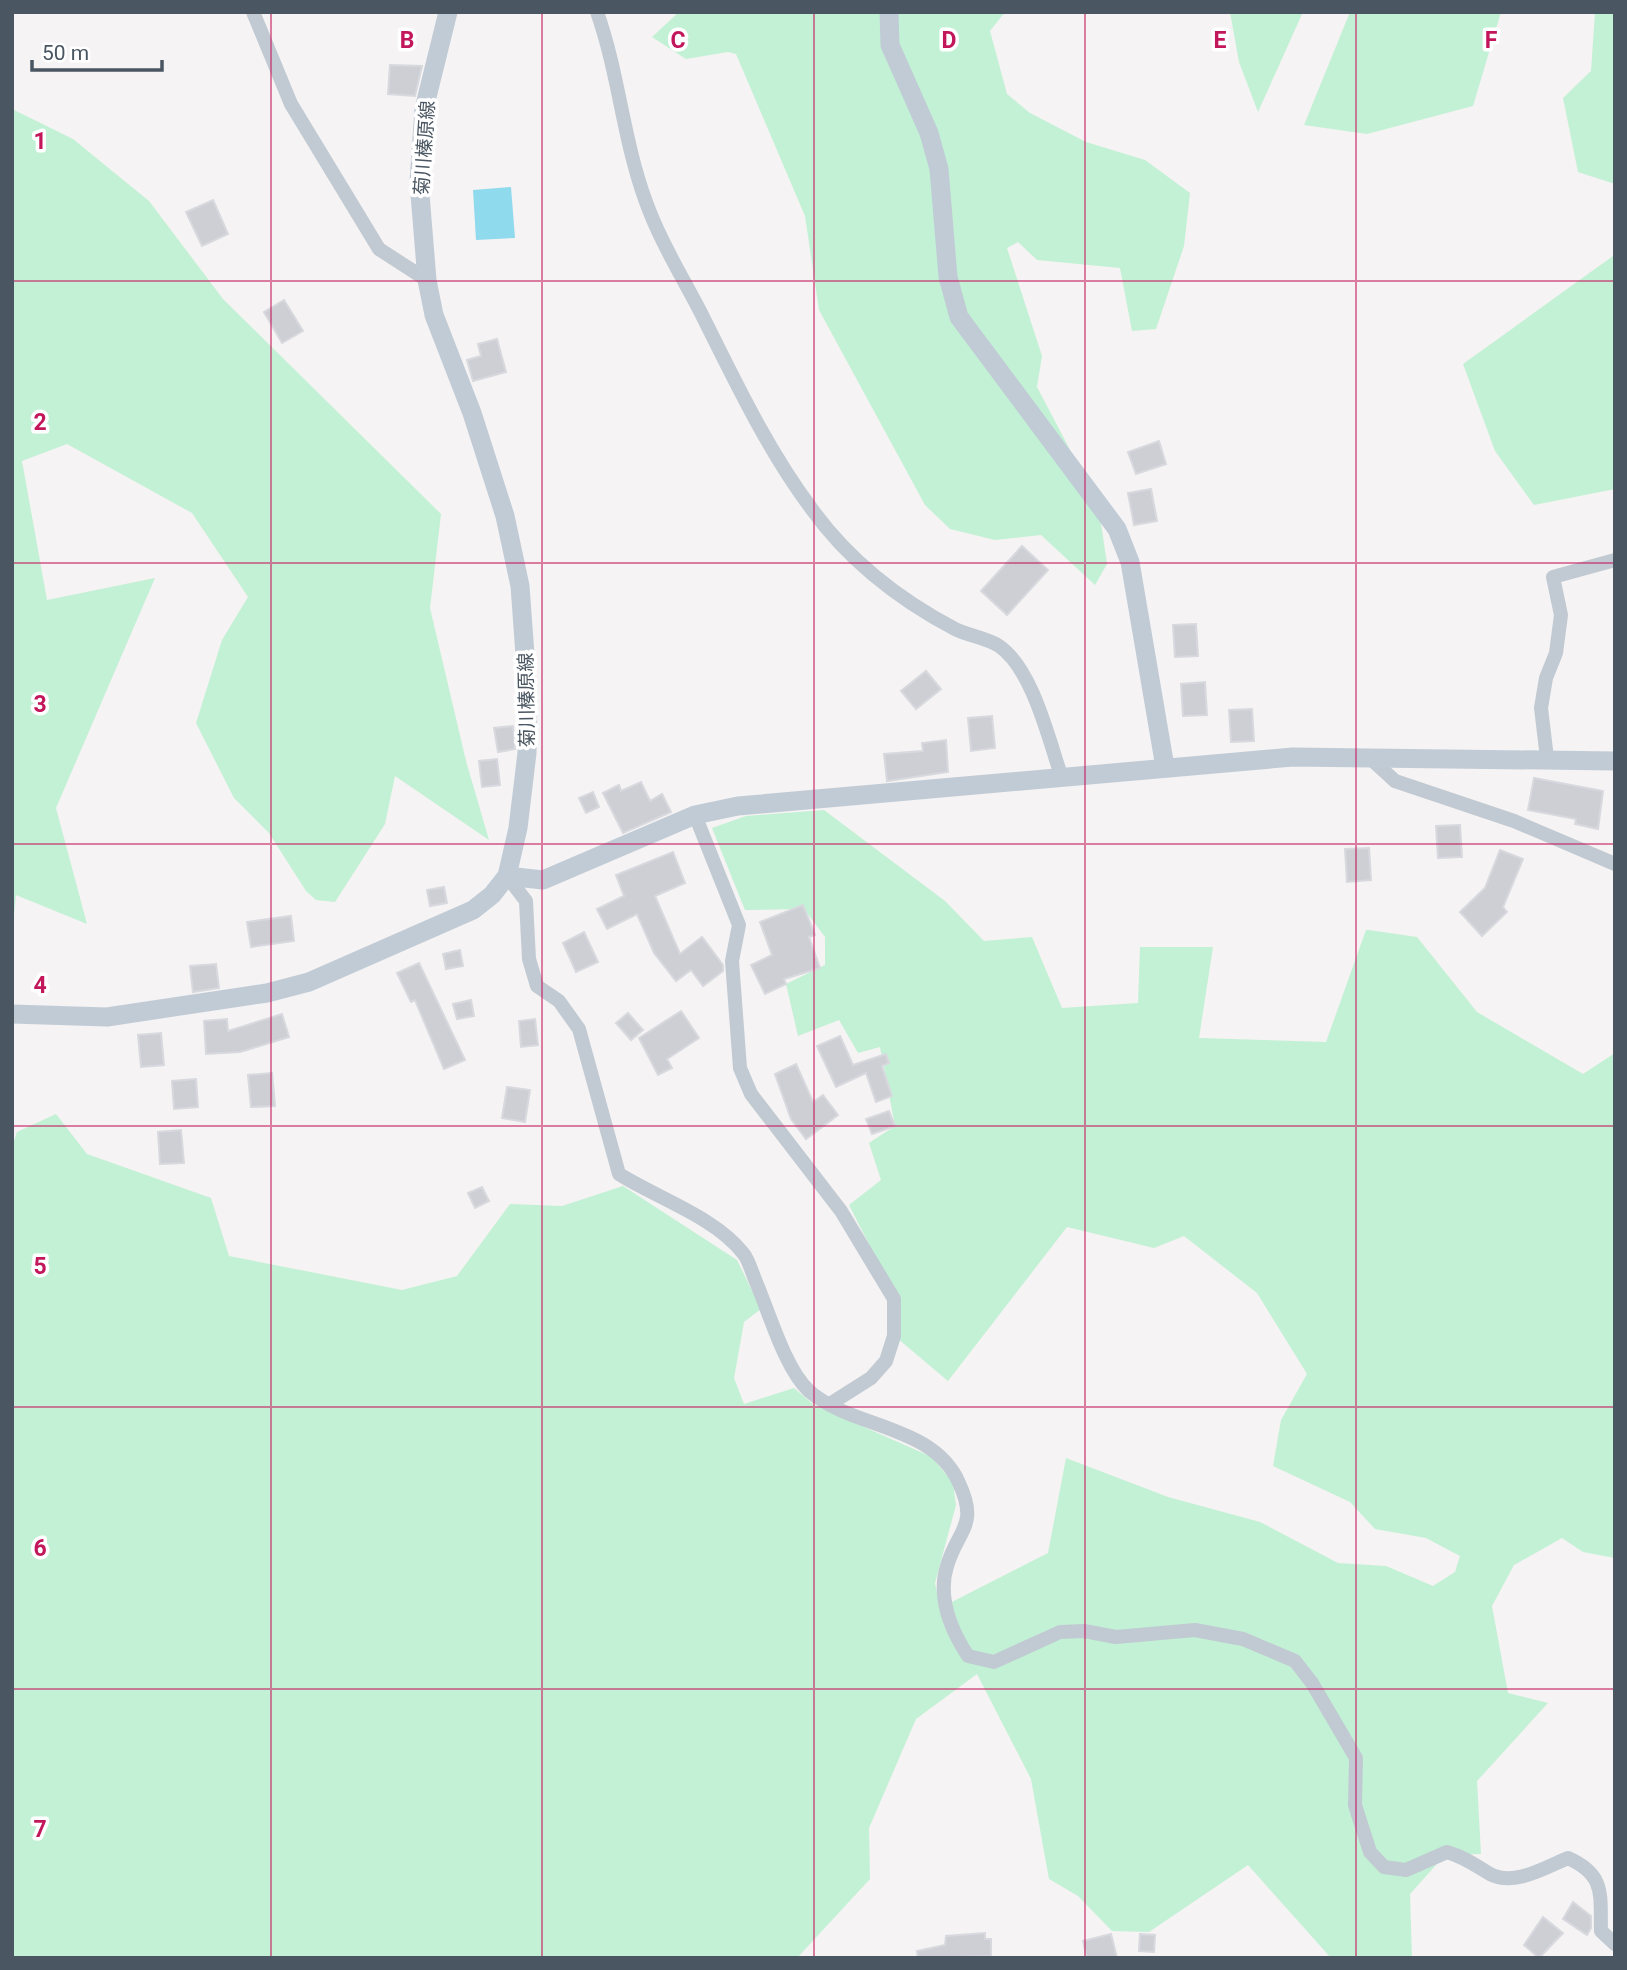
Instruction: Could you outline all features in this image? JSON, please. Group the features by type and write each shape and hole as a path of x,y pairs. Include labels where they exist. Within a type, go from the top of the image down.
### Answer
{"street":[{"path":"253,12 291,104 379,249 427,280"},
{"name":"菊川榛原線","path":"12,1014 107,1017 267,993 309,982 473,910 492,895 507,876 518,828 527,753 528,696 520,586 505,516 472,413 434,314 427,280 418,182 424,109 448,12"},
{"path":"597,12 610,51 629,142 645,201 747,404 777,457 810,508 845,551 900,598 958,631 1000,646 1024,674 1062,778"},
{"path":"888,12 890,45 929,133 939,169 948,277 959,317 1117,529 1130,562 1165,768"},
{"path":"1547,758 1541,708 1546,678 1556,653 1561,615 1553,578 1615,561"},
{"path":"507,876 543,880 695,815 738,806 1293,757 1472,761 1547,758 1615,761"},
{"path":"1370,758 1395,781 1514,821 1615,864"},
{"path":"695,815 739,925 732,961 740,1068 751,1094 841,1211 894,1299 894,1336 886,1361 871,1378 830,1404"},
{"path":"507,876 526,901 529,959 537,986 559,1001 579,1029 619,1174 706,1222 744,1253 801,1381 830,1404 931,1449 958,1479 969,1506 963,1535 947,1564 943,1583 951,1629 968,1656 979,1661 994,1662 1060,1632 1084,1631 1116,1637 1195,1630 1243,1639 1295,1661 1312,1683 1356,1758 1355,1805 1370,1852 1384,1867 1406,1870 1447,1852 1469,1859 1493,1876 1523,1877 1568,1858 1587,1866 1600,1885 1601,1931 1615,1944"}],"green space":[{"path":"679,12 1005,12 990,31 1007,94 1030,113 1086,142 1145,160 1190,193 1184,246 1156,329 1132,331 1120,268 1037,260 1018,242 1007,248 1042,356 1037,387 1098,503 1107,564 1095,585 1041,535 995,540 950,529 925,505 819,310 805,216 736,54 728,52 686,59 652,37"},
{"path":"1230,12 1303,12 1258,112 1239,62"},
{"path":"1350,12 1501,12 1473,106 1367,134 1304,125"},
{"path":"1595,12 1615,12 1615,184 1578,172 1563,98 1591,71"},
{"path":"12,109 73,139 149,201 223,299 441,514 430,608 466,761 489,840 395,776 385,824 335,902 316,900 306,891 269,833 234,798 196,723 222,640 248,597 192,513 67,444 22,461 47,600 155,578 56,808 87,924 16,895 12,935"},
{"path":"1615,251 1615,489 1534,505 1495,451 1463,364 1613,256"},
{"path":"824,810 945,901 984,941 1032,937 1062,1008 1138,1003 1140,947 1213,947 1199,1038 1326,1042 1366,930 1369,930 1417,937 1477,1012 1583,1074 1615,1053 1615,1558 1583,1552 1562,1538 1514,1565 1492,1606 1508,1693 1548,1703 1477,1781 1481,1854 1445,1855 1410,1894 1412,1958 1331,1958 1248,1865 1149,1932 1112,1931 1078,1896 1049,1879 1031,1779 977,1674 916,1719 869,1828 870,1879 797,1958 12,1958 12,1147 17,1132 56,1114 87,1154 211,1198 229,1256 402,1290 457,1276 510,1204 562,1206 623,1186 737,1260 761,1309 744,1322 734,1378 744,1404 794,1388 814,1405 932,1457 953,1483 956,1505 935,1583 940,1608 1048,1553 1066,1458 1168,1497 1260,1522 1338,1563 1386,1566 1433,1586 1455,1572 1460,1556 1426,1538 1375,1529 1350,1502 1273,1466 1281,1420 1307,1374 1257,1293 1184,1236 1154,1248 1067,1227 948,1381 897,1338 897,1299 849,1205 881,1180 869,1143 895,1126 880,1047 858,1053 839,1020 798,1036 786,984 825,965 825,937 804,909 745,910 712,828 746,816"}],"water":[{"path":"511,187 515,238 476,240 473,190"}],"building":[{"path":"390,65 422,66 415,96 388,94"},
{"path":"213,200 228,234 202,246 186,212"},
{"path":"284,300 303,331 282,343 264,312"},
{"path":"497,339 506,372 473,381 467,360 481,356 478,344"},
{"path":"1159,441 1166,464 1136,474 1128,452"},
{"path":"1151,489 1157,521 1134,525 1128,493"},
{"path":"1022,546 1048,570 1007,615 981,591"},
{"path":"1196,624 1198,656 1175,657 1173,625"},
{"path":"926,671 941,689 916,709 901,691"},
{"path":"1205,682 1207,715 1183,716 1181,684"},
{"path":"1252,709 1254,741 1231,742 1229,710"},
{"path":"992,716 995,748 971,751 968,718"},
{"path":"513,726 515,749 498,752 494,728"},
{"path":"946,740 948,772 887,781 884,754 923,751 922,743"},
{"path":"497,759 500,785 482,787 479,761"},
{"path":"1534,778 1603,791 1598,829 1575,824 1576,819 1528,810"},
{"path":"641,782 650,801 662,794 671,812 623,833 603,793 619,785 621,791"},
{"path":"593,792 599,807 586,813 579,798"},
{"path":"1460,825 1462,857 1438,858 1436,826"},
{"path":"1369,848 1371,880 1347,882 1345,849"},
{"path":"1500,850 1523,859 1503,907 1507,912 1482,936 1460,912 1485,888"},
{"path":"673,852 685,883 655,896 680,954 702,937 723,965 723,971 703,986 691,970 676,981 654,953 637,914 607,929 597,909 624,896 616,875"},
{"path":"444,887 447,903 430,906 427,890"},
{"path":"803,905 815,935 809,937 820,968 784,979 786,984 765,994 751,965 772,955 760,922"},
{"path":"291,916 294,941 251,947 247,922"},
{"path":"584,932 598,962 576,972 563,943"},
{"path":"460,950 463,966 446,969 443,954"},
{"path":"419,963 465,1060 444,1069 415,1000 411,1002 397,973"},
{"path":"216,964 219,988 193,992 190,966"},
{"path":"471,1000 474,1016 457,1019 453,1004"},
{"path":"681,1011 699,1038 667,1059 672,1068 658,1075 639,1038"},
{"path":"628,1013 643,1030 631,1040 616,1023"},
{"path":"282,1014 289,1037 240,1052 206,1054 204,1021 227,1019 228,1031"},
{"path":"535,1019 538,1045 521,1047 519,1021"},
{"path":"161,1033 164,1065 141,1067 138,1035"},
{"path":"840,1036 853,1065 886,1054 889,1063 882,1066 892,1096 876,1102 866,1073 836,1087 817,1046"},
{"path":"796,1064 813,1102 823,1095 838,1115 806,1139 791,1119 775,1074"},
{"path":"272,1073 275,1106 251,1107 248,1075"},
{"path":"196,1079 198,1107 174,1109 172,1081"},
{"path":"507,1087 530,1090 525,1122 502,1118"},
{"path":"889,1111 895,1126 872,1134 866,1119"},
{"path":"181,1130 184,1163 160,1164 158,1132"},
{"path":"482,1187 489,1201 475,1208 468,1193"},
{"path":"1573,1902 1591,1916 1591,1928 1587,1935 1563,1919"},
{"path":"1543,1917 1563,1933 1539,1958 1524,1945"},
{"path":"985,1933 985,1939 991,1939 991,1956 918,1958 917,1951 945,1945 946,1936"},
{"path":"1111,1934 1117,1958 1087,1958 1083,1941"},
{"path":"1140,1934 1155,1935 1154,1952 1139,1951"}]}
